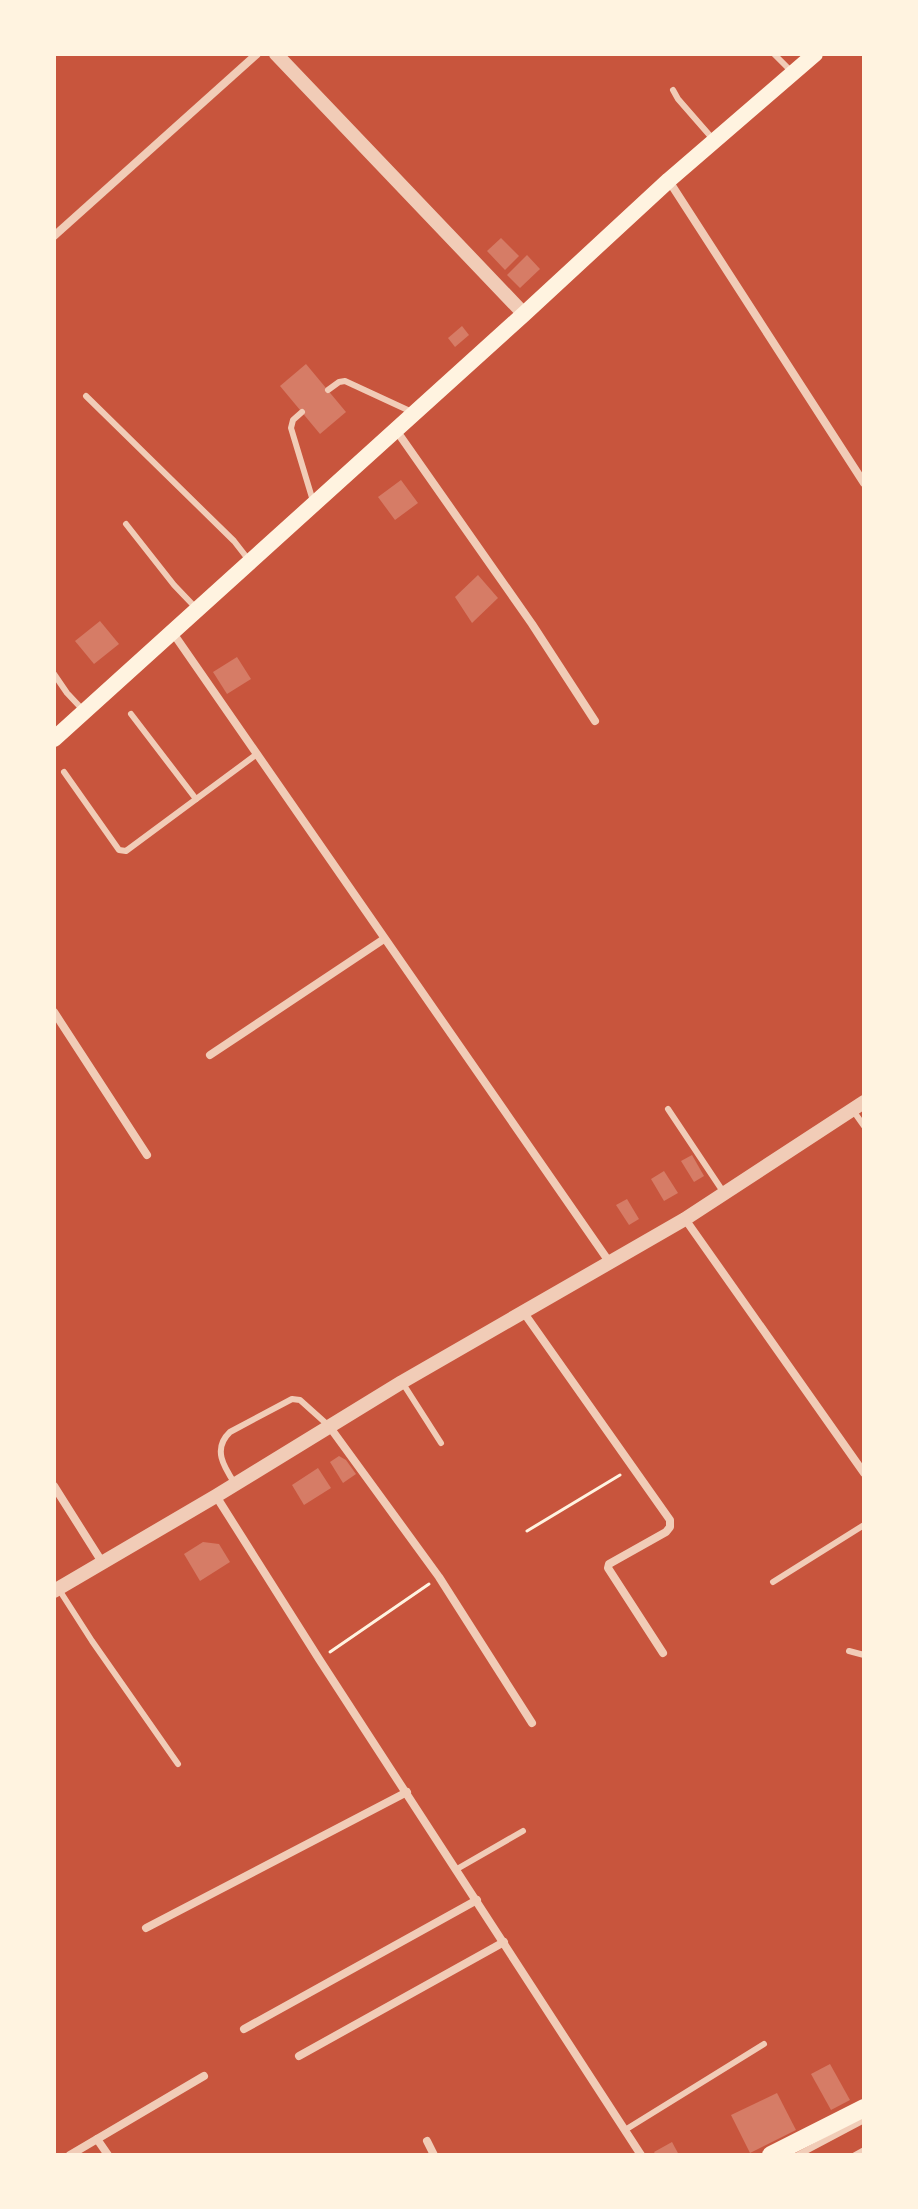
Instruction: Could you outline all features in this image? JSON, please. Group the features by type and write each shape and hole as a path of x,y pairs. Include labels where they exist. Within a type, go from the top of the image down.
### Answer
{"main road":[{"path":"54,739 669,180 815,54"},
{"path":"771,2155 864,2108"}],"street":[{"path":"54,236 257,54"},
{"path":"286,57 524,314"},
{"path":"669,180 864,483"},
{"path":"396,430 532,624 595,721"},
{"path":"173,633 610,1263"},
{"path":"210,1055 384,939"},
{"path":"54,1012 147,1155"},
{"path":"56,1590 402,1382 685,1219 858,1105"},
{"path":"685,1219 864,1473"},
{"path":"524,1313 670,1520 666,1532 609,1564 608,1568 663,1653"},
{"path":"329,1426 439,1577 532,1723"},
{"path":"54,1486 102,1562"},
{"path":"216,1496 641,2155"},
{"path":"146,1928 407,1792"},
{"path":"244,2029 477,1900"},
{"path":"299,2056 504,1942"},
{"path":"70,2155 204,2076"},
{"path":"97,2139 108,2155"},
{"path":"427,2141 434,2155"}],"lane":[{"path":"774,54 793,73"},
{"path":"673,90 715,141"},
{"path":"328,390 345,381 415,413"},
{"path":"86,396 234,541 250,562"},
{"path":"302,412 293,420 292,434 314,505"},
{"path":"126,524 198,610"},
{"path":"54,674 86,712"},
{"path":"131,714 196,799"},
{"path":"64,772 119,850 126,851 257,754"},
{"path":"858,1105 864,1126"},
{"path":"668,1109 724,1193"},
{"path":"402,1382 441,1443"},
{"path":"235,1484 223,1465 220,1451 224,1438 230,1432 292,1399 300,1400 329,1426"},
{"path":"773,1582 864,1525"},
{"path":"56,1590 178,1764"},
{"path":"849,1651 864,1655"},
{"path":"457,1869 523,1831"},
{"path":"625,2130 764,2044"},
{"path":"798,2155 864,2120"},
{"path":"855,2155 864,2150"}],"path":[{"path":"527,1531 634,1467"},
{"path":"319,1659 439,1577"}],"building":[{"path":"501,238 519,256 505,270 487,251"},
{"path":"527,255 540,269 520,288 507,275"},
{"path":"462,326 469,335 455,347 448,338"},
{"path":"306,364 346,412 320,434 280,386"},
{"path":"401,480 418,503 395,520 378,497"},
{"path":"478,575 498,598 472,623 455,597"},
{"path":"100,621 119,644 94,664 75,641"},
{"path":"237,657 251,679 227,694 213,672"},
{"path":"692,1155 704,1176 694,1182 681,1161"},
{"path":"664,1171 678,1193 664,1201 651,1179"},
{"path":"627,1199 639,1219 629,1225 616,1205"},
{"path":"339,1456 356,1474 343,1483 330,1462"},
{"path":"318,1468 331,1488 304,1505 292,1485"},
{"path":"203,1542 219,1544 230,1562 200,1581 184,1554"},
{"path":"830,2064 850,2100 831,2110 811,2074"},
{"path":"777,2093 796,2130 750,2153 731,2115"},
{"path":"672,2142 679,2155 656,2155 654,2152"}]}
